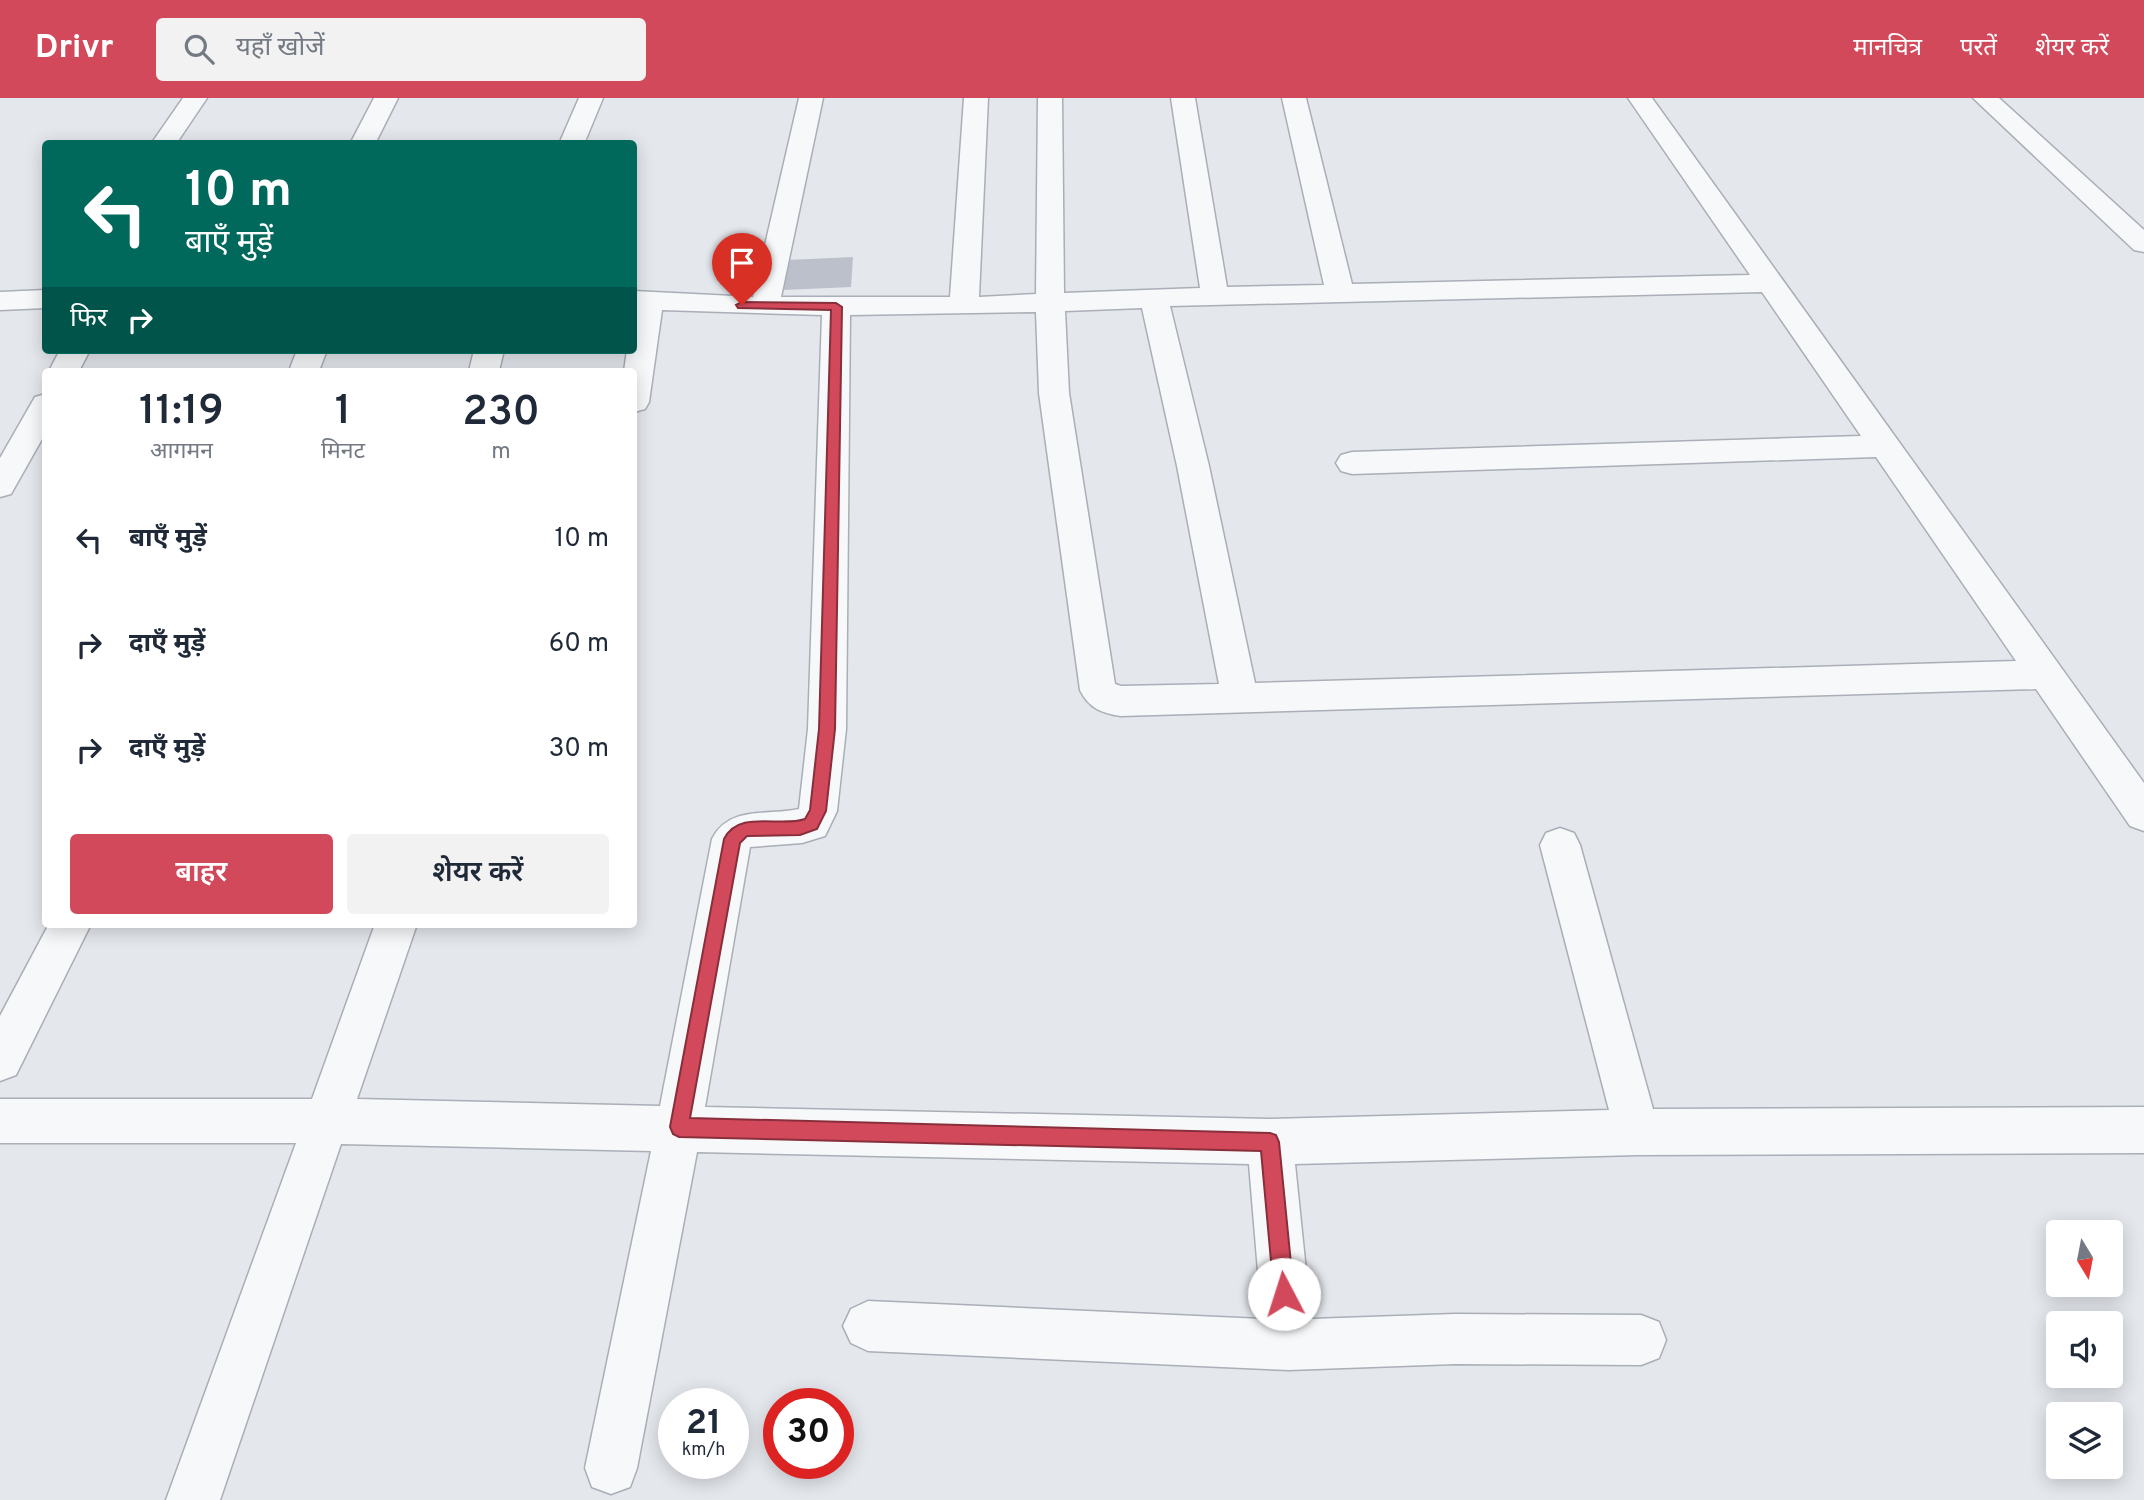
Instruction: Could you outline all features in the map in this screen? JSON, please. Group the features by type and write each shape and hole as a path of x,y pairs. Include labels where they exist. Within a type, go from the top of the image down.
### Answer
{"street":[{"path":"166,140 195,98"},
{"path":"364,140 386,98"},
{"path":"573,140 592,98"},
{"path":"765,306 811,98"},
{"path":"964,306 976,98"},
{"path":"1050,98 1050,303 1054,393 1098,690 1108,699 1121,701 1239,695 2047,674"},
{"path":"1183,98 1215,296"},
{"path":"1293,98 1340,294"},
{"path":"1640,98 1773,283 1884,446 2144,814"},
{"path":"1985,98 2144,244"},
{"path":"636,368 641,301 765,306 964,306 1215,296 1773,283"},
{"path":"1154,298 1193,466 1239,695"},
{"path":"0,301 42,299"},
{"path":"611,1468 679,1127 732,839 743,830 800,828 811,824 818,811 827,729 836,307"},
{"path":"0,486 42,411"},
{"path":"1352,463 1884,446"},
{"path":"1560,845 1637,1132"},
{"path":"0,1060 68,928"},
{"path":"193,1500 324,1121 395,928"},
{"path":"0,1121 324,1121 1270,1142 1637,1132 2144,1130"},
{"path":"1270,1142 1289,1345"},
{"path":"868,1326 1289,1345 1455,1339 1641,1340"}],"building":[{"path":"853,257 851,287 783,290 787,260"}],"route":[{"path":"742,305 836,307 827,729 816,819 800,828 743,830 732,839 679,1127 1270,1142 1284,1294"}]}
